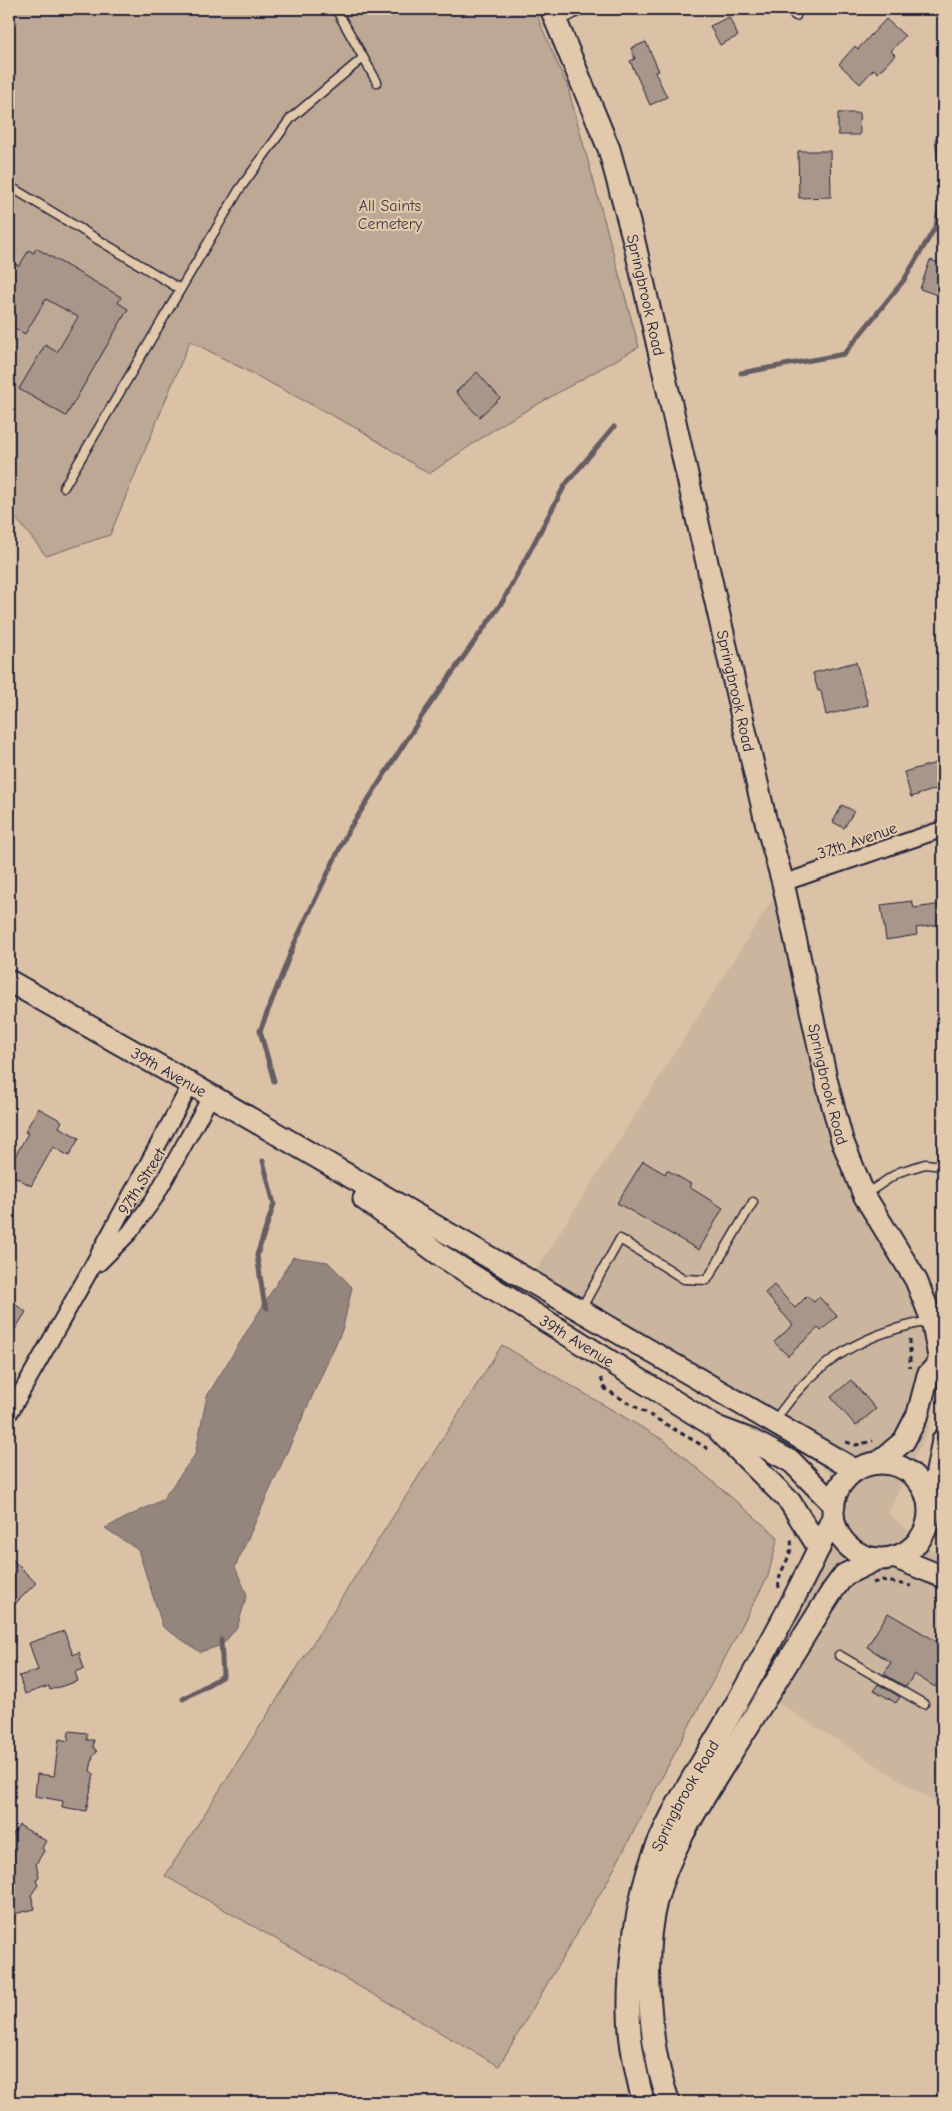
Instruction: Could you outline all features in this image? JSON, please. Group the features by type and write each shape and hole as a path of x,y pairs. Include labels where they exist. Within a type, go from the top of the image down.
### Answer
{"street":[{"name":"Springbrook Road","path":"554,16 609,149 634,241 763,808 783,883 842,1140 864,1195 938,1320 942,1364 928,1375 918,1414 904,1441 879,1462"},
{"name":"37th Avenue","path":"783,883 943,829"},
{"name":"39th Avenue","path":"9,981 212,1096 855,1470"},
{"name":"97th Street","path":"9,1414 88,1274 191,1084"},
{"name":"97th Street","path":"88,1274 130,1232 154,1198 212,1096"},
{"name":"39th Avenue","path":"328,1164 351,1189 443,1257 714,1426 751,1440 792,1462 833,1511"},
{"path":"714,1426 790,1502 819,1548"},
{"path":"886,1558 909,1550 934,1520 943,1440"},
{"path":"934,1520 926,1495 919,1482 908,1471 894,1464 879,1462 855,1470 840,1485 833,1511 838,1532 848,1546 861,1555 886,1558 943,1577"},
{"name":"Springbrook Road","path":"643,2102 630,2032 629,1999 630,1968 639,1910 648,1872 670,1818 784,1617 819,1548 833,1511"},
{"name":"Springbrook Road","path":"669,2102 663,2088 656,2054 648,1963 651,1927 656,1901 665,1873 698,1808 833,1590 844,1575 886,1558"}],"lane":[{"path":"336,9 377,82"},
{"path":"554,16 583,9"},
{"path":"786,9 796,16"},
{"path":"64,487 240,190 291,118 363,58"},
{"path":"9,186 180,289"},
{"path":"864,1195 899,1172 925,1164 943,1166"},
{"path":"580,1311 620,1239 684,1279 707,1280 753,1202"},
{"path":"774,1422 813,1374 850,1347 904,1325 938,1320"},
{"path":"839,1655 924,1704"}],"path":[{"path":"910,1339 910,1374"},
{"path":"605,1389 710,1450"},
{"path":"840,1440 856,1445 869,1443 877,1439"},
{"path":"778,1580 790,1556 790,1538"},
{"path":"867,1585 882,1580 917,1587"}],"shaded area":[{"path":"783,883 827,1083 930,1312 935,1391 929,1428 888,1513 933,1551 943,1555 943,1807 767,1696 841,1504 830,1474 763,1416 529,1281"},
{"path":"293,1257 328,1262 352,1287 343,1328 235,1567 247,1595 237,1628 222,1645 200,1652 163,1627 138,1550 105,1528 162,1500 195,1455 207,1396"}],"green space":[{"name":"All Saints Cemetery","path":"9,9 534,9 568,88 639,347 499,426 429,474 360,430 190,341 110,535 46,556 9,509"},
{"path":"502,1345 665,1441 778,1537 768,1576 607,1882 499,2066 165,1876"}],"building":[{"path":"729,17 738,36 720,45 710,26"},
{"path":"886,19 905,36 891,51 895,55 878,73 874,69 860,84 839,64 855,46 858,49"},
{"path":"646,42 659,71 655,72 667,97 650,105 630,61 635,59 631,48"},
{"path":"838,113 859,113 860,135 838,135"},
{"path":"798,151 830,151 831,197 799,198"},
{"path":"36,248 121,297 118,303 128,309 66,416 19,389 45,345 57,352 78,317 46,299 25,334 9,325 9,260 19,266 29,250 34,253"},
{"path":"930,260 943,264 943,286 940,296 920,289"},
{"path":"477,372 500,398 479,417 456,392"},
{"path":"856,662 868,705 826,715 821,691 818,691 813,673"},
{"path":"943,761 943,787 911,797 904,772"},
{"path":"842,805 854,811 844,828 833,822"},
{"path":"912,901 914,908 943,904 943,924 916,928 917,935 886,940 881,905"},
{"path":"38,1108 62,1121 59,1127 79,1138 69,1156 53,1147 31,1186 9,1173 9,1167 28,1133 25,1132"},
{"path":"643,1161 665,1174 667,1170 691,1184 689,1187 723,1208 699,1250 617,1203"},
{"path":"774,1285 795,1308 807,1296 814,1302 819,1297 837,1316 821,1331 818,1328 788,1356 774,1342 793,1325 765,1293"},
{"path":"9,1300 26,1312 9,1339"},
{"path":"851,1380 876,1409 856,1426 831,1397"},
{"path":"9,1556 36,1583 9,1610"},
{"path":"888,1613 943,1645 943,1672 935,1687 914,1674 906,1687 884,1674 891,1662 867,1647"},
{"path":"64,1631 73,1655 79,1652 84,1669 75,1672 78,1681 50,1690 49,1686 25,1694 19,1676 38,1670 29,1643"},
{"path":"878,1684 900,1697 896,1703 874,1690"},
{"path":"69,1731 87,1733 87,1740 94,1740 93,1746 97,1752 93,1756 90,1771 94,1774 86,1811 62,1807 63,1801 35,1796 37,1774 54,1776 59,1739 68,1741"},
{"path":"19,1825 46,1841 42,1848 44,1851 36,1864 39,1876 36,1881 38,1885 31,1895 35,1909 14,1914 12,1904 9,1905 9,1832 14,1834"}],"waterway":[{"path":"943,128 937,140 943,186"},
{"path":"741,373 844,354 904,280 936,226 943,189"},
{"path":"274,1081 260,1031 294,944 348,831 424,713 503,601 565,485 614,427"},
{"path":"263,1161 274,1204 257,1255 264,1302 267,1308"},
{"path":"183,1699 223,1676 221,1640"}]}
